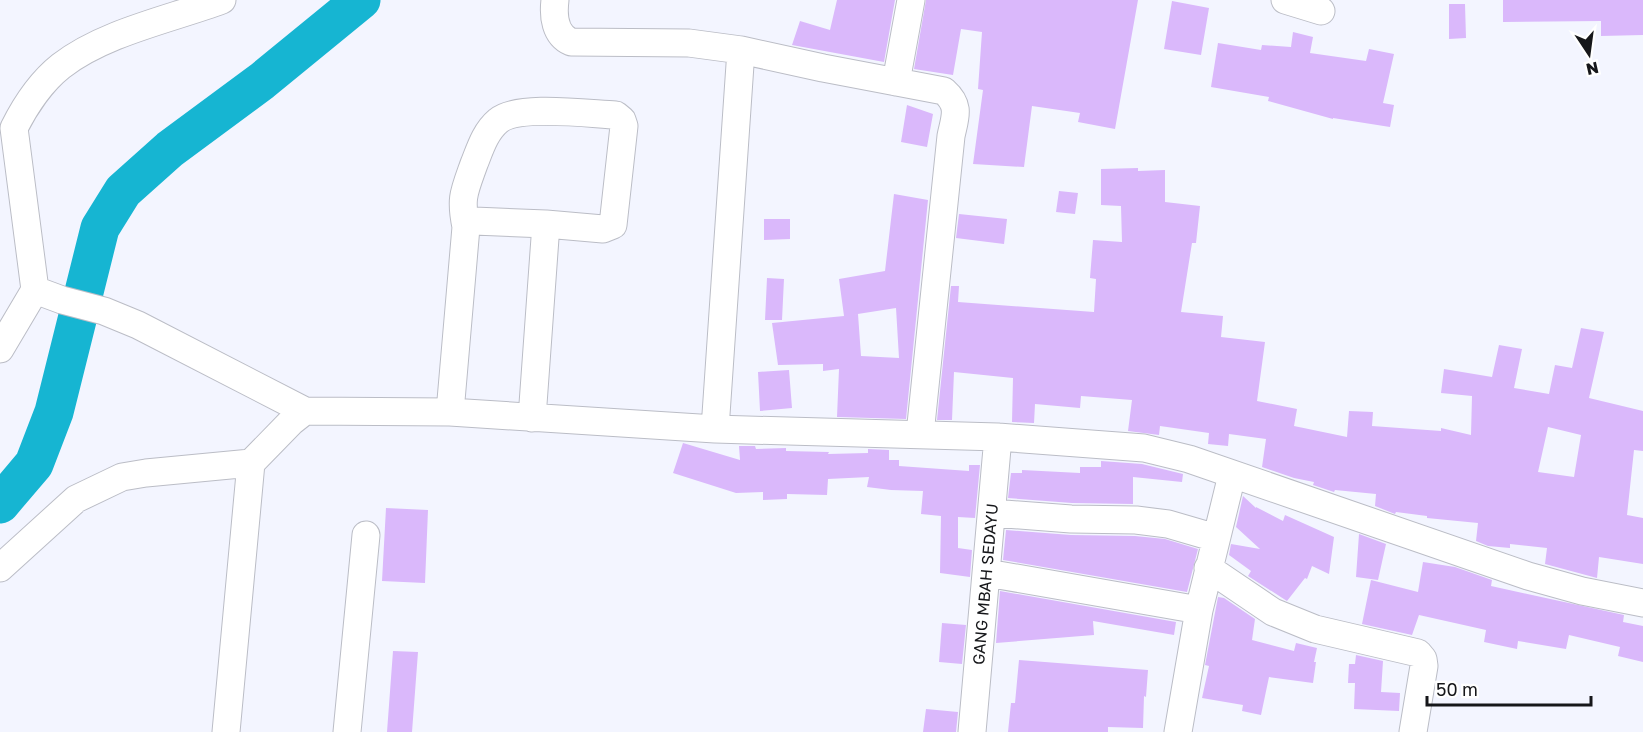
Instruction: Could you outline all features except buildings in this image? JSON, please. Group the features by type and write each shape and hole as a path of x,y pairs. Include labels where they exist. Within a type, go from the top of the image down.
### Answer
{"street":[{"path":"0,349 35,290 15,128 19,119 60,66 85,51 128,33 222,0"},
{"path":"555,0 558,29 562,36 571,42 689,43 741,50 944,91 950,96 957,112 951,136 920,434"},
{"path":"896,82 911,0"},
{"path":"1286,0 1321,11"},
{"path":"715,429 741,50"},
{"path":"450,411 466,227 462,203 487,133 500,119 517,112 619,116 624,126 613,225 603,229 474,221 466,227"},
{"path":"532,418 546,224"},
{"path":"35,290 104,311 163,336 305,411 450,411 715,429 998,436 1144,448 1189,459 1528,576 1582,591 1643,603"},
{"path":"226,732 251,463 305,411"},
{"name":"GANG MBAH SEDAYU","path":"972,732 998,436"},
{"path":"0,568 76,499 122,477 146,472 251,463"},
{"path":"1178,732 1198,610 1232,475"},
{"path":"992,513 1071,519 1136,520 1168,524 1216,538"},
{"path":"347,732 366,535"},
{"path":"1208,568 1273,612 1315,629 1418,653 1423,659 1424,666 1413,732"},
{"path":"987,573 1198,610"}],"waterway":[{"path":"0,504 34,464 54,412 100,228 123,191 170,149 262,81 361,0"}]}
